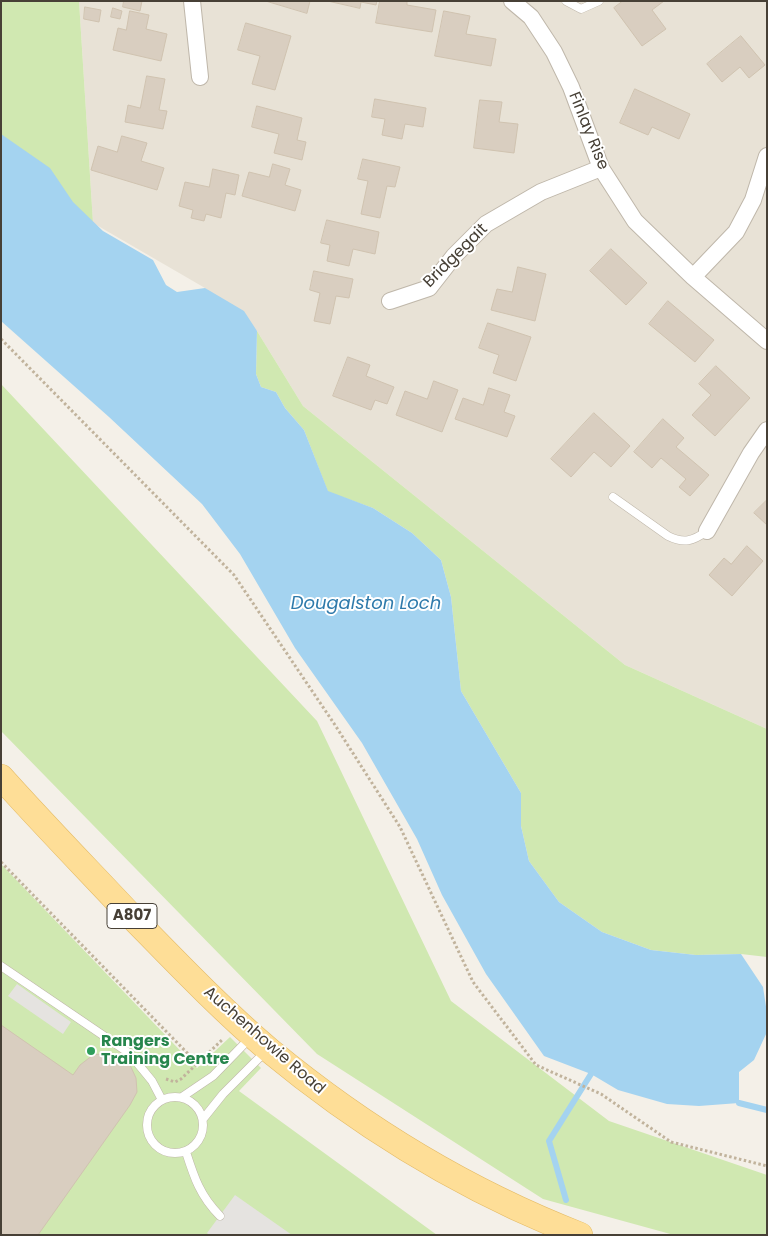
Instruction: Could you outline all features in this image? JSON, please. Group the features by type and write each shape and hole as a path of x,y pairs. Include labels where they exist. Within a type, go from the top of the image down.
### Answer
{"main road":[{"name":"Auchenhowie Road","path":"1,777 45,826 190,976 253,1036 325,1094 398,1144 471,1186 545,1221 580,1235"}],"street":[{"path":"192,1 200,77"},
{"name":"Finlay Rise","path":"512,1 531,17 554,52 571,87 602,168 635,221 693,277 767,341"},
{"path":"693,277 736,232 753,200 766,160"},
{"name":"Bridgegait","path":"390,301 429,288 454,256 486,224 541,192 602,168"},
{"path":"708,531 751,453 767,430"}],"lane":[{"path":"566,1 581,9 599,1"},
{"path":"613,498 676,540 685,541 697,538 708,531"},
{"path":"1,966 129,1053 152,1081 162,1100"},
{"path":"182,1097 213,1076 253,1036"},
{"path":"203,1119 223,1094 253,1036"},
{"path":"182,1097 196,1105 203,1119 202,1135 198,1142 186,1152 172,1154 165,1152 158,1148 149,1137 147,1130 148,1116 151,1110 162,1100 182,1097"},
{"path":"186,1152 206,1203 220,1216"}],"path":[{"path":"1,339 234,575 335,725 400,827 472,982 536,1065 601,1094 671,1142 767,1166"},
{"path":"1,862 198,1064"},
{"path":"152,1081 160,1077 175,1082 198,1064 253,1036"}],"shaded area":[{"path":"79,1 767,1 767,729 625,665 303,406 257,331 205,288 93,223"},
{"path":"17,984 71,1022 63,1034 8,996"},
{"path":"235,1195 292,1235 209,1235 207,1233"}],"green space":[{"path":"1,1 79,1 93,223 1,181"},
{"path":"257,331 303,406 625,665 767,729 767,957 741,954 696,955 651,950 602,932 559,902 529,861 521,826 521,793 461,691 451,597 441,560 412,533 373,508 328,492 304,430 285,408 276,392 261,387 256,374"},
{"path":"1,384 317,721 451,1001 609,1121 767,1175 767,1235 674,1235 543,1199 317,1054 1,731"},
{"name":"Rangers Training Centre","path":"1,864 197,1068 230,1037 261,1068 239,1091 437,1235 1,1235"}],"water":[{"name":"Dougalston Loch","path":"1,134 50,168 73,202 103,231 153,260 166,285 177,292 205,288 244,311 257,331 256,374 261,387 276,392 285,408 304,430 328,491 373,508 412,533 441,560 451,597 461,691 521,793 521,826 529,861 559,902 602,932 651,950 696,955 741,954 763,987 767,1013 767,1032 754,1060 739,1072 739,1103 699,1106 667,1104 618,1090 591,1074 544,1056 486,974 442,895 417,839 362,743 295,648 240,554 202,504 109,417 1,321"}],"building":[{"path":"124,1 142,1 140,11 123,7"},
{"path":"266,1 310,1 307,13"},
{"path":"328,1 377,1 376,5 361,2 360,8"},
{"path":"380,1 407,1 407,5 436,10 432,32 376,23"},
{"path":"623,1 664,1 652,10 666,29 642,46 614,8"},
{"path":"85,7 101,10 99,22 84,19"},
{"path":"113,8 122,11 120,19 111,17"},
{"path":"130,11 149,15 146,29 167,34 161,61 113,50 118,28 126,30"},
{"path":"444,11 470,16 466,34 496,39 491,66 435,56"},
{"path":"246,23 291,36 275,90 252,84 260,56 238,50"},
{"path":"741,36 765,65 749,78 740,67 722,82 707,64"},
{"path":"147,76 165,79 159,110 167,111 163,129 125,122 128,105 140,108"},
{"path":"635,89 690,114 679,139 652,127 648,135 620,123"},
{"path":"375,99 426,108 423,127 405,124 402,139 382,135 385,119 372,117"},
{"path":"480,100 502,102 499,122 518,124 514,153 474,148"},
{"path":"257,106 302,118 297,140 306,142 302,160 274,153 279,134 252,127"},
{"path":"122,136 147,143 141,161 164,168 157,190 91,170 98,146 117,152"},
{"path":"363,159 400,167 395,187 387,186 380,218 361,214 368,181 358,179"},
{"path":"273,164 290,169 285,185 301,190 295,211 242,196 249,172 269,177"},
{"path":"213,169 239,175 235,195 226,193 221,218 206,214 204,221 191,218 193,210 179,206 185,182 209,187"},
{"path":"327,220 379,232 375,254 353,249 349,266 327,261 330,245 321,243"},
{"path":"611,249 647,283 626,305 590,271"},
{"path":"518,267 546,274 535,321 491,310 497,289 512,292"},
{"path":"314,271 353,279 349,298 336,296 330,324 314,321 320,293 310,290"},
{"path":"668,301 714,340 695,362 649,324"},
{"path":"488,323 531,337 516,381 493,373 499,355 479,348"},
{"path":"348,357 370,365 366,376 394,387 387,404 375,400 371,410 333,396"},
{"path":"716,366 750,398 715,436 692,415 711,395 699,384"},
{"path":"434,381 458,390 442,432 396,415 405,391 427,399"},
{"path":"489,388 510,395 504,412 515,416 507,437 455,419 463,398 483,405"},
{"path":"594,413 630,446 611,467 594,452 571,477 551,459"},
{"path":"663,419 684,438 676,447 709,475 690,496 679,487 686,479 661,458 652,468 634,452"},
{"path":"767,500 767,525 754,513"},
{"path":"747,546 763,561 732,596 709,575 724,558 731,564"},
{"path":"1,1025 73,1075 80,1065 93,1055 107,1053 122,1057 130,1065 136,1078 137,1092 130,1105 38,1235 1,1235"}],"waterway":[{"path":"566,1200 549,1141 591,1074"},
{"path":"739,1103 767,1110"}],"place":[{"name":"Rangers Training Centre","path":"91,1051"}]}
